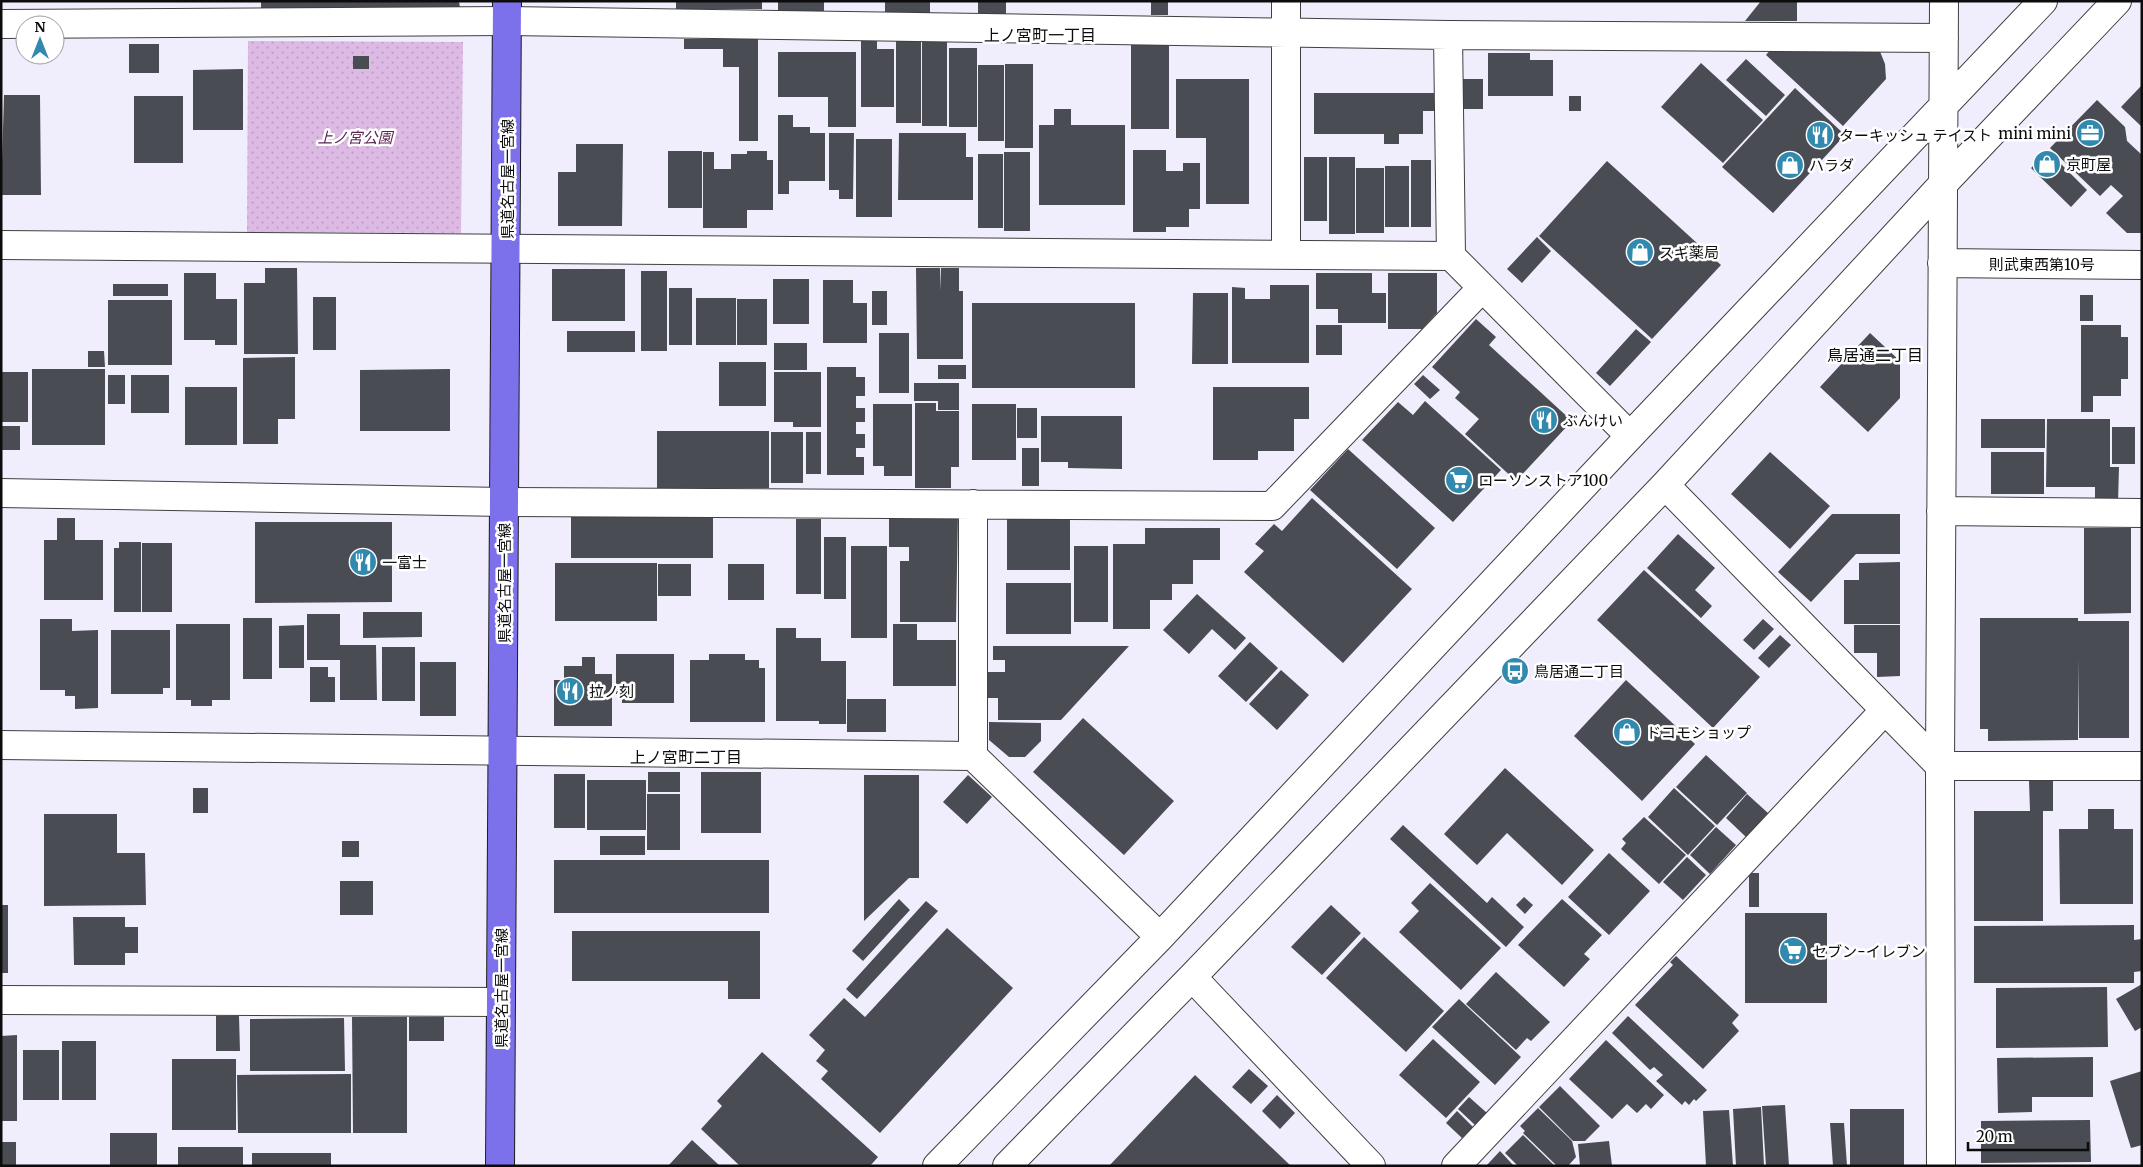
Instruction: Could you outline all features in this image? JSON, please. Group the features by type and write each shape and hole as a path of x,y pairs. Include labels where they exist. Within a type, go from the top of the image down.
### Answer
{"main road":[{"name":"県道名古屋一宮線","path":"500,1166 507,11"}],"street":[{"path":"1286,1 1286,255"},
{"path":"1941,1166 1940,766 1944,1"},
{"path":"937,1166 1160,937 1630,436 2043,1"},
{"path":"1007,1166 1192,977 1665,485 1943,184 2117,1"},
{"path":"1,24 507,11 1286,33 1944,38"},
{"path":"1448,35 1450,256 1630,436"},
{"path":"1,245 1450,256"},
{"name":"則武東西第10号","path":"1942,263 2142,265"},
{"path":"1,493 504,502 1272,506 1482,288"},
{"path":"1665,485 1940,766 2142,766"},
{"path":"973,504 973,756"},
{"path":"1941,511 2142,513"},
{"path":"1456,1166 1886,710"},
{"path":"1,746 973,756 1160,937"},
{"path":"1192,977 1371,1166"},
{"path":"1,1000 501,1002"}],"green space":[{"name":"上ノ宮公園","path":"248,41 463,42 461,233 247,232"}],"building":[{"path":"261,1 459,1 460,8 261,8"},
{"path":"676,1 762,1 762,9 676,9"},
{"path":"778,1 824,1 824,11 778,11"},
{"path":"885,1 930,1 930,13 885,13"},
{"path":"978,1 1006,1 1006,19 978,19"},
{"path":"1151,1 1168,1 1168,15 1151,15"},
{"path":"1761,1 1797,1 1797,21 1745,21"},
{"path":"684,39 758,39 758,141 739,141 739,67 723,67 723,49 684,49"},
{"path":"861,41 877,41 877,49 894,49 894,107 861,107"},
{"path":"896,41 921,41 921,123 896,123"},
{"path":"922,41 947,41 947,126 922,126"},
{"path":"1131,43 1169,43 1169,129 1131,129"},
{"path":"129,44 159,44 159,73 129,73"},
{"path":"949,48 977,48 977,127 949,127"},
{"path":"1771,49 1879,49 1885,64 1886,79 1843,126 1766,55"},
{"path":"778,52 856,52 856,127 828,127 828,97 778,97"},
{"path":"1488,53 1530,53 1530,60 1553,60 1553,96 1488,96"},
{"path":"353,56 369,56 369,69 353,69"},
{"path":"1746,59 1785,95 1766,116 1726,80"},
{"path":"1701,63 1763,120 1723,163 1661,107"},
{"path":"1005,64 1033,64 1033,148 1005,148"},
{"path":"978,65 1004,65 1004,141 978,141"},
{"path":"243,69 243,130 193,130 193,70"},
{"path":"1176,79 1249,79 1249,204 1206,204 1206,138 1176,138"},
{"path":"1461,79 1483,79 1483,109 1461,109"},
{"path":"2142,85 2142,127 2121,107"},
{"path":"1795,88 1845,135 1773,213 1722,167"},
{"path":"1314,93 1434,93 1434,111 1423,111 1423,134 1399,134 1399,144 1384,144 1384,134 1314,134"},
{"path":"4,95 40,95 41,195 1,195"},
{"path":"134,96 183,96 183,163 134,163"},
{"path":"1569,96 1581,96 1581,111 1569,111"},
{"path":"2097,100 2125,127 2127,141 2142,155 2142,233 2127,233 2106,213 2123,196 2111,185 2100,196 2050,148"},
{"path":"1054,109 1071,109 1071,125 1125,125 1125,205 1039,205 1039,125 1054,125"},
{"path":"778,115 793,115 793,127 810,127 810,133 825,133 825,181 789,181 789,194 778,194"},
{"path":"829,133 854,133 853,199 839,199 839,190 829,190"},
{"path":"899,133 966,133 966,157 973,157 973,200 898,200"},
{"path":"856,139 892,139 892,217 856,217"},
{"path":"576,144 623,144 622,226 558,226 558,172 576,172"},
{"path":"1133,150 1166,150 1166,171 1183,171 1183,163 1200,163 1200,209 1189,209 1189,227 1166,227 1166,232 1133,232"},
{"path":"668,151 702,151 702,208 668,208"},
{"path":"747,151 767,151 767,160 773,160 773,210 747,210 747,228 703,228 703,152 714,152 714,169 731,169 731,154 747,154"},
{"path":"2048,151 2087,190 2071,207 2031,168"},
{"path":"1004,152 1030,152 1030,231 1004,231"},
{"path":"978,154 1003,154 1003,228 978,228"},
{"path":"1304,157 1327,157 1327,221 1304,221"},
{"path":"1329,157 1355,157 1355,234 1329,234"},
{"path":"1411,160 1431,160 1431,227 1411,227"},
{"path":"1607,161 1721,265 1652,339 1539,236"},
{"path":"1385,166 1409,166 1409,227 1385,227"},
{"path":"1356,168 1384,168 1384,233 1356,233"},
{"path":"1537,237 1551,251 1522,283 1507,269"},
{"path":"265,268 297,268 298,354 244,354 244,283 265,283"},
{"path":"916,268 940,268 940,291 941,268 959,268 959,291 963,291 963,359 917,359"},
{"path":"552,269 625,269 625,321 552,321"},
{"path":"641,271 667,271 667,351 641,351"},
{"path":"184,273 216,273 216,299 237,299 237,345 215,345 215,340 184,340"},
{"path":"1316,273 1372,273 1372,293 1386,293 1386,323 1338,323 1338,309 1316,309"},
{"path":"1388,273 1437,273 1437,313 1422,329 1388,329"},
{"path":"773,279 809,279 809,324 773,324"},
{"path":"823,280 853,280 853,303 867,303 867,343 823,343"},
{"path":"113,284 168,284 168,296 113,296"},
{"path":"1270,285 1309,285 1309,363 1232,363 1232,287 1245,288 1245,299 1270,299"},
{"path":"669,288 692,288 692,345 669,345"},
{"path":"872,291 887,291 887,325 872,325"},
{"path":"1193,293 1228,293 1228,364 1192,364"},
{"path":"2080,295 2093,295 2093,321 2080,321"},
{"path":"313,297 336,297 336,350 313,350"},
{"path":"696,298 736,298 736,345 696,345"},
{"path":"737,299 767,299 767,345 737,345"},
{"path":"108,300 172,300 172,365 108,365"},
{"path":"972,303 1135,303 1135,388 972,388"},
{"path":"1476,319 1496,337 1489,345 1572,421 1516,481 1465,434 1479,419 1455,398 1460,392 1432,367"},
{"path":"1316,325 1342,325 1342,355 1316,355"},
{"path":"2081,325 2121,325 2121,337 2128,337 2128,379 2121,379 2121,396 2093,396 2093,412 2081,412"},
{"path":"1636,329 1651,342 1610,386 1596,373"},
{"path":"567,331 635,331 635,352 567,352"},
{"path":"879,333 909,333 909,393 879,393"},
{"path":"1870,333 1900,361 1900,398 1868,432 1820,387"},
{"path":"774,343 807,343 807,370 774,370"},
{"path":"88,351 104,351 105,367 88,367"},
{"path":"295,357 295,419 278,419 278,444 243,444 243,358"},
{"path":"719,362 766,362 766,406 719,406"},
{"path":"938,365 966,365 966,379 938,379"},
{"path":"827,367 856,367 856,377 865,377 865,396 856,396 856,408 865,408 865,422 856,422 856,434 865,434 865,448 856,448 856,457 864,457 864,475 827,475"},
{"path":"32,369 105,369 105,445 32,445"},
{"path":"450,369 450,431 360,431 360,370"},
{"path":"1,372 28,372 28,422 1,422"},
{"path":"774,372 821,372 821,427 793,427 793,422 774,422"},
{"path":"108,375 125,375 125,404 108,404"},
{"path":"131,375 169,375 169,413 131,413"},
{"path":"1423,375 1440,390 1430,399 1414,384"},
{"path":"914,383 959,383 959,410 938,410 938,401 914,401"},
{"path":"185,387 237,387 237,445 185,445"},
{"path":"1213,387 1309,387 1309,419 1294,419 1294,451 1258,451 1258,460 1213,460"},
{"path":"1425,401 1501,470 1453,522 1362,440 1398,402 1413,415"},
{"path":"915,403 936,403 936,411 959,411 959,467 951,467 951,488 915,488"},
{"path":"873,404 912,404 912,476 884,476 884,466 873,466"},
{"path":"972,404 1016,404 1016,460 972,460"},
{"path":"1017,408 1037,408 1037,438 1017,438"},
{"path":"1041,416 1122,416 1122,469 1068,468 1068,462 1041,462"},
{"path":"1981,419 2045,419 2045,448 1981,448"},
{"path":"2047,419 2110,419 2110,467 2119,467 2118,503 2095,502 2095,487 2046,487"},
{"path":"1,426 20,426 20,450 1,450"},
{"path":"2112,427 2135,427 2135,464 2112,464"},
{"path":"657,431 769,431 769,488 657,488"},
{"path":"771,432 803,432 803,483 771,483"},
{"path":"806,432 821,432 821,474 806,474"},
{"path":"1022,448 1039,448 1039,486 1022,486"},
{"path":"1348,449 1435,528 1397,569 1310,490"},
{"path":"1770,452 1830,506 1790,549 1731,494"},
{"path":"1991,452 2044,452 2044,494 1991,494"},
{"path":"1312,498 1412,589 1343,663 1244,572 1264,551 1255,544 1274,524 1282,531"},
{"path":"889,514 958,514 956,622 900,622 900,561 909,561 909,547 889,547"},
{"path":"1832,514 1900,514 1900,554 1856,554 1811,602 1778,572"},
{"path":"571,517 713,517 713,558 571,558"},
{"path":"57,518 75,518 75,540 103,540 103,600 44,600 44,540 57,540"},
{"path":"796,519 821,519 821,594 796,594"},
{"path":"1007,519 1070,519 1070,570 1007,570"},
{"path":"255,522 392,522 392,602 255,603"},
{"path":"1145,528 1220,528 1220,560 1193,560 1193,584 1172,584 1172,600 1150,600 1150,629 1113,629 1113,544 1145,544"},
{"path":"2084,528 2131,528 2131,613 2084,614"},
{"path":"1678,534 1715,568 1695,590 1712,606 1701,618 1647,568"},
{"path":"824,537 846,537 846,599 824,599"},
{"path":"119,542 141,542 141,612 114,612 114,548 119,548"},
{"path":"142,543 172,543 172,612 142,612"},
{"path":"851,546 887,546 887,638 851,638"},
{"path":"1074,546 1108,546 1108,622 1074,622"},
{"path":"1900,562 1900,624 1844,624 1844,580 1859,580 1859,563"},
{"path":"555,563 657,563 657,621 555,621"},
{"path":"658,564 691,564 691,596 658,596"},
{"path":"728,564 764,564 764,600 728,600"},
{"path":"1644,570 1760,677 1713,728 1597,620"},
{"path":"1006,583 1071,583 1071,634 1006,634"},
{"path":"1197,594 1246,638 1235,650 1212,629 1189,654 1163,630"},
{"path":"363,612 422,612 422,637 363,638"},
{"path":"307,614 340,614 340,645 376,645 377,700 340,700 340,660 307,660"},
{"path":"243,618 272,618 272,679 243,679"},
{"path":"1980,618 2078,618 2078,621 2129,621 2129,738 2079,738 2078,659 2078,740 1988,741 1988,729 1980,729"},
{"path":"40,619 72,619 72,631 98,630 98,708 75,709 75,696 65,696 65,690 40,690"},
{"path":"1763,619 1774,629 1754,650 1743,640"},
{"path":"176,624 230,624 230,700 212,700 212,706 191,706 191,700 176,700"},
{"path":"893,624 917,624 917,640 956,640 956,686 893,686"},
{"path":"304,625 304,668 279,668 279,626"},
{"path":"1854,625 1900,625 1900,676 1877,677 1877,653 1854,653"},
{"path":"776,628 796,628 796,638 821,638 821,661 846,661 846,724 819,724 819,721 776,721"},
{"path":"111,630 170,630 170,688 163,688 163,694 111,694"},
{"path":"1780,635 1791,645 1769,668 1758,658"},
{"path":"1250,642 1278,668 1246,702 1218,676"},
{"path":"993,646 1129,646 1061,720 998,720 998,698 988,698 988,672 1005,672 1005,660 993,660"},
{"path":"382,647 415,647 415,701 382,701"},
{"path":"616,654 674,654 674,703 622,703 622,694 616,694"},
{"path":"709,654 745,654 745,660 759,660 759,668 765,668 765,722 690,722 690,660 709,660"},
{"path":"582,657 595,657 595,674 612,674 612,726 554,726 554,680 564,680 564,666 582,666"},
{"path":"420,662 456,662 456,716 420,716"},
{"path":"310,667 328,667 328,677 335,677 335,702 310,702"},
{"path":"1281,670 1309,695 1277,730 1249,704"},
{"path":"1626,680 1695,744 1642,801 1574,736"},
{"path":"847,699 886,699 886,732 847,732"},
{"path":"1083,718 1174,801 1124,855 1033,772"},
{"path":"989,722 1041,723 1041,741 1025,757 1009,757 989,740"},
{"path":"1706,755 1747,793 1717,825 1676,787"},
{"path":"1505,768 1594,850 1562,885 1507,833 1477,865 1444,834"},
{"path":"648,772 680,772 680,792 648,792"},
{"path":"701,772 761,772 761,833 701,833"},
{"path":"554,774 585,774 585,828 554,828"},
{"path":"864,775 919,775 919,878 909,878 864,921"},
{"path":"968,775 992,797 967,824 943,802"},
{"path":"587,780 646,780 646,830 587,830"},
{"path":"2029,781 2053,781 2053,811 2043,811 2043,921 1974,921 1974,811 2030,811"},
{"path":"193,788 208,788 208,813 193,813"},
{"path":"1674,788 1715,826 1688,855 1648,817"},
{"path":"647,794 680,794 680,850 647,850"},
{"path":"1747,794 1768,813 1746,837 1726,818"},
{"path":"2088,809 2114,809 2114,829 2133,829 2133,904 2060,904 2059,829 2088,829"},
{"path":"44,814 117,814 117,853 145,853 146,905 44,906"},
{"path":"1644,817 1686,855 1659,884 1621,849 1626,843 1622,839"},
{"path":"1403,825 1487,903 1492,897 1524,927 1506,947 1390,839"},
{"path":"1716,827 1736,845 1710,874 1690,855"},
{"path":"600,836 645,836 645,855 600,855"},
{"path":"342,841 359,841 359,857 342,857"},
{"path":"1609,853 1650,891 1609,935 1568,897"},
{"path":"1687,857 1706,875 1683,900 1663,882"},
{"path":"554,860 769,860 769,913 554,913"},
{"path":"1749,873 1759,873 1759,907 1749,907"},
{"path":"340,881 373,881 373,915 340,915"},
{"path":"1430,883 1501,948 1461,990 1399,932 1419,911 1411,903"},
{"path":"1524,897 1533,905 1525,914 1516,905"},
{"path":"899,899 910,910 863,961 852,951"},
{"path":"1562,899 1602,935 1584,954 1590,959 1564,987 1518,945"},
{"path":"926,901 938,911 857,999 846,989"},
{"path":"1,905 8,905 8,973 1,973"},
{"path":"1331,905 1361,933 1322,975 1291,947"},
{"path":"1745,913 1827,913 1827,1003 1745,1003"},
{"path":"73,917 125,917 125,927 138,927 138,953 125,953 125,965 74,965"},
{"path":"2134,925 2134,940 2142,939 2142,971 2134,972 2134,983 1974,983 1974,926"},
{"path":"947,928 1013,988 880,1133 821,1079 828,1071 816,1061 825,1050 809,1035 844,998 865,1017"},
{"path":"572,931 760,931 760,999 728,999 728,981 572,981"},
{"path":"1364,937 1444,1011 1406,1052 1326,978"},
{"path":"1676,956 1739,1015 1732,1023 1739,1031 1703,1069 1635,1005 1673,965 1670,962"},
{"path":"1496,972 1550,1022 1531,1041 1527,1038 1516,1050 1466,1004"},
{"path":"2142,984 2142,1027 2135,1031 2116,999"},
{"path":"2107,987 2108,1047 1996,1048 1996,988"},
{"path":"1459,999 1521,1057 1495,1085 1432,1027"},
{"path":"216,1016 239,1016 240,1051 216,1051"},
{"path":"1628,1016 1707,1090 1696,1101 1694,1099 1689,1105 1685,1101 1682,1105 1656,1081 1663,1075 1654,1067 1650,1070 1612,1033"},
{"path":"352,1017 407,1017 407,1133 353,1133"},
{"path":"409,1017 444,1017 444,1041 409,1041"},
{"path":"344,1018 345,1071 250,1071 250,1019"},
{"path":"17,1035 17,1121 1,1121 1,1036"},
{"path":"1433,1039 1480,1082 1446,1118 1399,1075"},
{"path":"1606,1040 1664,1095 1651,1109 1646,1104 1637,1113 1627,1104 1612,1119 1569,1079"},
{"path":"62,1041 96,1041 96,1100 62,1100"},
{"path":"23,1050 59,1050 59,1100 23,1100"},
{"path":"762,1052 878,1157 870,1166 740,1166 701,1129 722,1106 717,1101"},
{"path":"2093,1057 2093,1097 2032,1097 2032,1112 1998,1113 1997,1058"},
{"path":"172,1059 236,1059 236,1130 172,1130"},
{"path":"1249,1069 1268,1086 1251,1104 1232,1087"},
{"path":"2142,1071 2142,1145 2131,1148 2110,1081"},
{"path":"351,1074 351,1133 238,1133 237,1075"},
{"path":"1195,1075 1291,1166 1109,1166"},
{"path":"1560,1086 1600,1126 1585,1141 1573,1141 1539,1107"},
{"path":"1277,1095 1295,1113 1280,1129 1262,1111"},
{"path":"1469,1097 1487,1113 1475,1125 1458,1109"},
{"path":"1785,1105 1789,1166 1766,1166 1762,1106"},
{"path":"1761,1107 1764,1166 1736,1166 1733,1109"},
{"path":"1538,1108 1572,1141 1576,1157 1568,1166 1557,1166 1523,1133 1525,1131 1520,1126"},
{"path":"1850,1109 1904,1109 1904,1166 1850,1166"},
{"path":"1729,1110 1733,1166 1706,1166 1703,1111"},
{"path":"1457,1111 1473,1127 1462,1138 1446,1123"},
{"path":"2090,1120 2091,1162 1981,1163 1981,1121"},
{"path":"1830,1123 1844,1123 1847,1166 1833,1166"},
{"path":"110,1133 157,1133 157,1166 110,1166"},
{"path":"1523,1135 1555,1166 1518,1166 1505,1153"},
{"path":"692,1140 720,1166 668,1166"},
{"path":"1609,1141 1612,1166 1580,1166 1578,1144"},
{"path":"1,1142 16,1142 16,1166 1,1166"},
{"path":"178,1147 243,1147 243,1166 178,1166"},
{"path":"1500,1151 1514,1166 1486,1166"},
{"path":"252,1153 331,1153 331,1166 252,1166"}],"place":[{"name":"mini mini","path":"2090,133"},
{"name":"ターキッシュ テイスト","path":"1820,135"},
{"name":"京町屋","path":"2047,164"},
{"name":"ハラダ","path":"1790,165"},
{"name":"スギ薬局","path":"1640,252"},
{"name":"ぶんけい","path":"1544,420"},
{"name":"ローソンストア100","path":"1459,480"},
{"name":"一富士","path":"363,562"},
{"name":"鳥居通二丁目","path":"1515,671"},
{"name":"拉ノ刻","path":"570,691"},
{"name":"ドコモショップ","path":"1627,732"},
{"name":"セブン-イレブン","path":"1793,951"}],"district":[{"name":"上ノ宮町一丁目","path":"1040,35"},
{"name":"鳥居通二丁目","path":"1875,355"},
{"name":"上ノ宮町二丁目","path":"686,757"}]}
